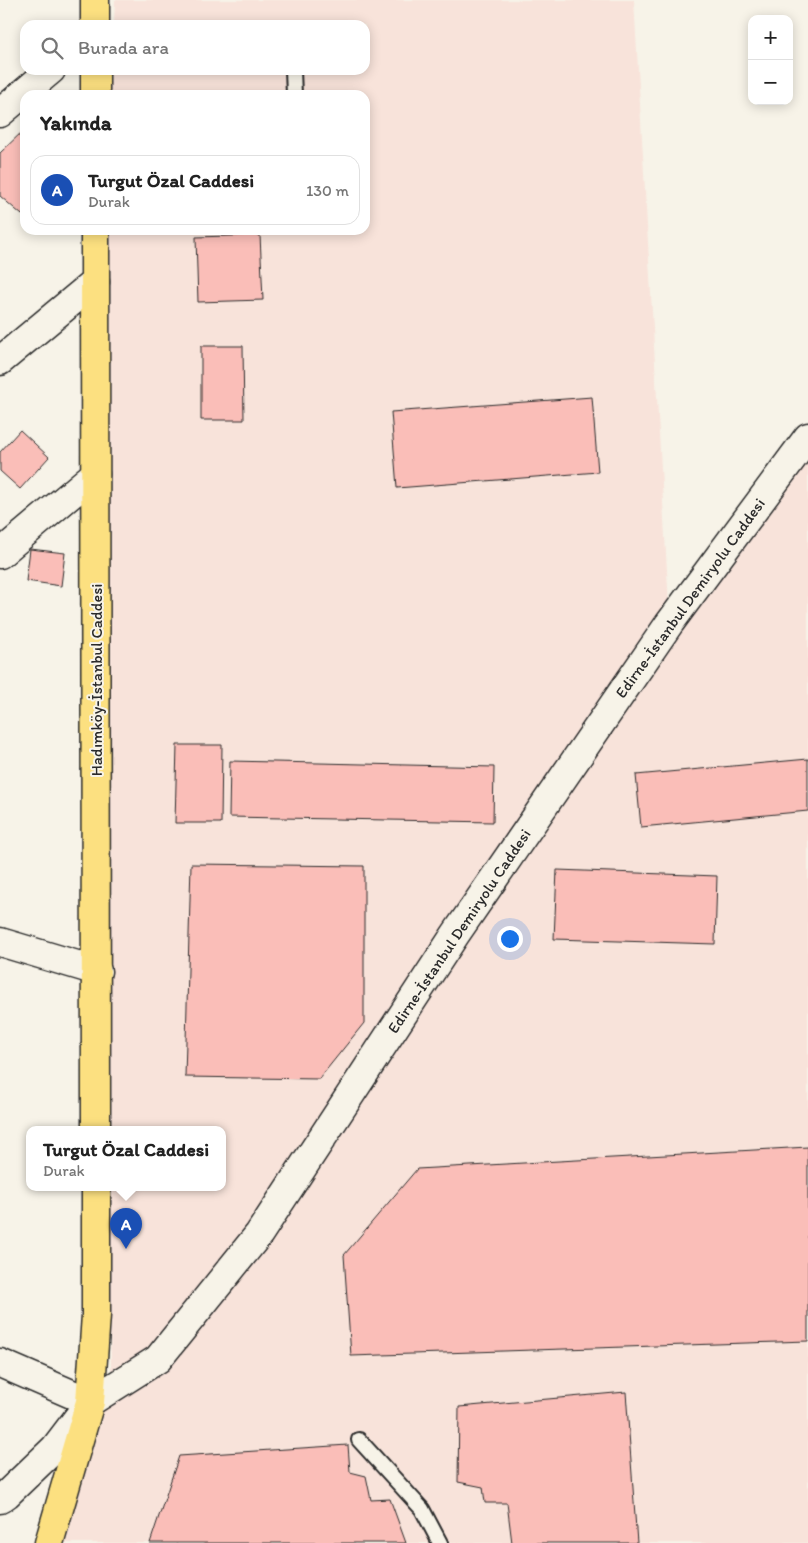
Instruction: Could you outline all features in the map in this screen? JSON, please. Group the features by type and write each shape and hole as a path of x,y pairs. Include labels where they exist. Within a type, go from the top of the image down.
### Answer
{"main road":[{"path":"95,0 95,20"},
{"path":"95,75 95,90"},
{"name":"Hadımköy-İstanbul Caddesi","path":"95,235 98,971 96,1126"},
{"path":"50,1543 90,1402 96,1315 96,1191"}],"street":[{"path":"27,90 45,75"},
{"path":"0,113 20,96"},
{"path":"0,360 95,282"},
{"name":"Edirne-İstanbul Demiryolu Caddesi","path":"90,1402 158,1359 259,1234 454,935 669,624 808,437"},
{"path":"0,554 95,474"},
{"path":"0,942 98,971"},
{"path":"0,1363 90,1402 55,1448 0,1499"}],"lane":[{"path":"293,75 294,90"},
{"path":"358,1440 422,1510 440,1543"}],"shaded area":[{"path":"115,0 634,0 670,623 808,437 808,1543 55,1543 100,1409 112,1393 105,1191 226,1191 226,1126 103,1126 99,235 370,235 370,90 109,90 111,75 370,75 370,20 114,20"}],"building":[{"path":"20,134 20,213 0,196 0,153"},
{"path":"260,235 263,300 198,302 196,237"},
{"path":"201,346 243,346 244,420 201,420"},
{"path":"592,397 598,472 397,488 391,412"},
{"path":"20,430 49,457 20,489 0,471 0,452"},
{"path":"30,549 65,553 61,586 26,581"},
{"path":"177,745 222,745 221,823 175,823"},
{"path":"808,759 808,811 641,827 636,775"},
{"path":"230,761 494,767 493,822 229,817"},
{"path":"191,864 364,866 364,1023 319,1079 185,1077"},
{"path":"557,870 717,876 715,944 554,939"},
{"path":"808,1147 808,1341 351,1356 344,1255 417,1169"},
{"path":"626,1392 637,1543 512,1543 507,1503 485,1503 483,1487 458,1482 459,1407"},
{"path":"348,1445 350,1472 366,1476 371,1500 390,1499 406,1543 150,1543 179,1456"}],"place":[{"name":"Turgut Özal Caddesi","path":"126,1249"}]}
